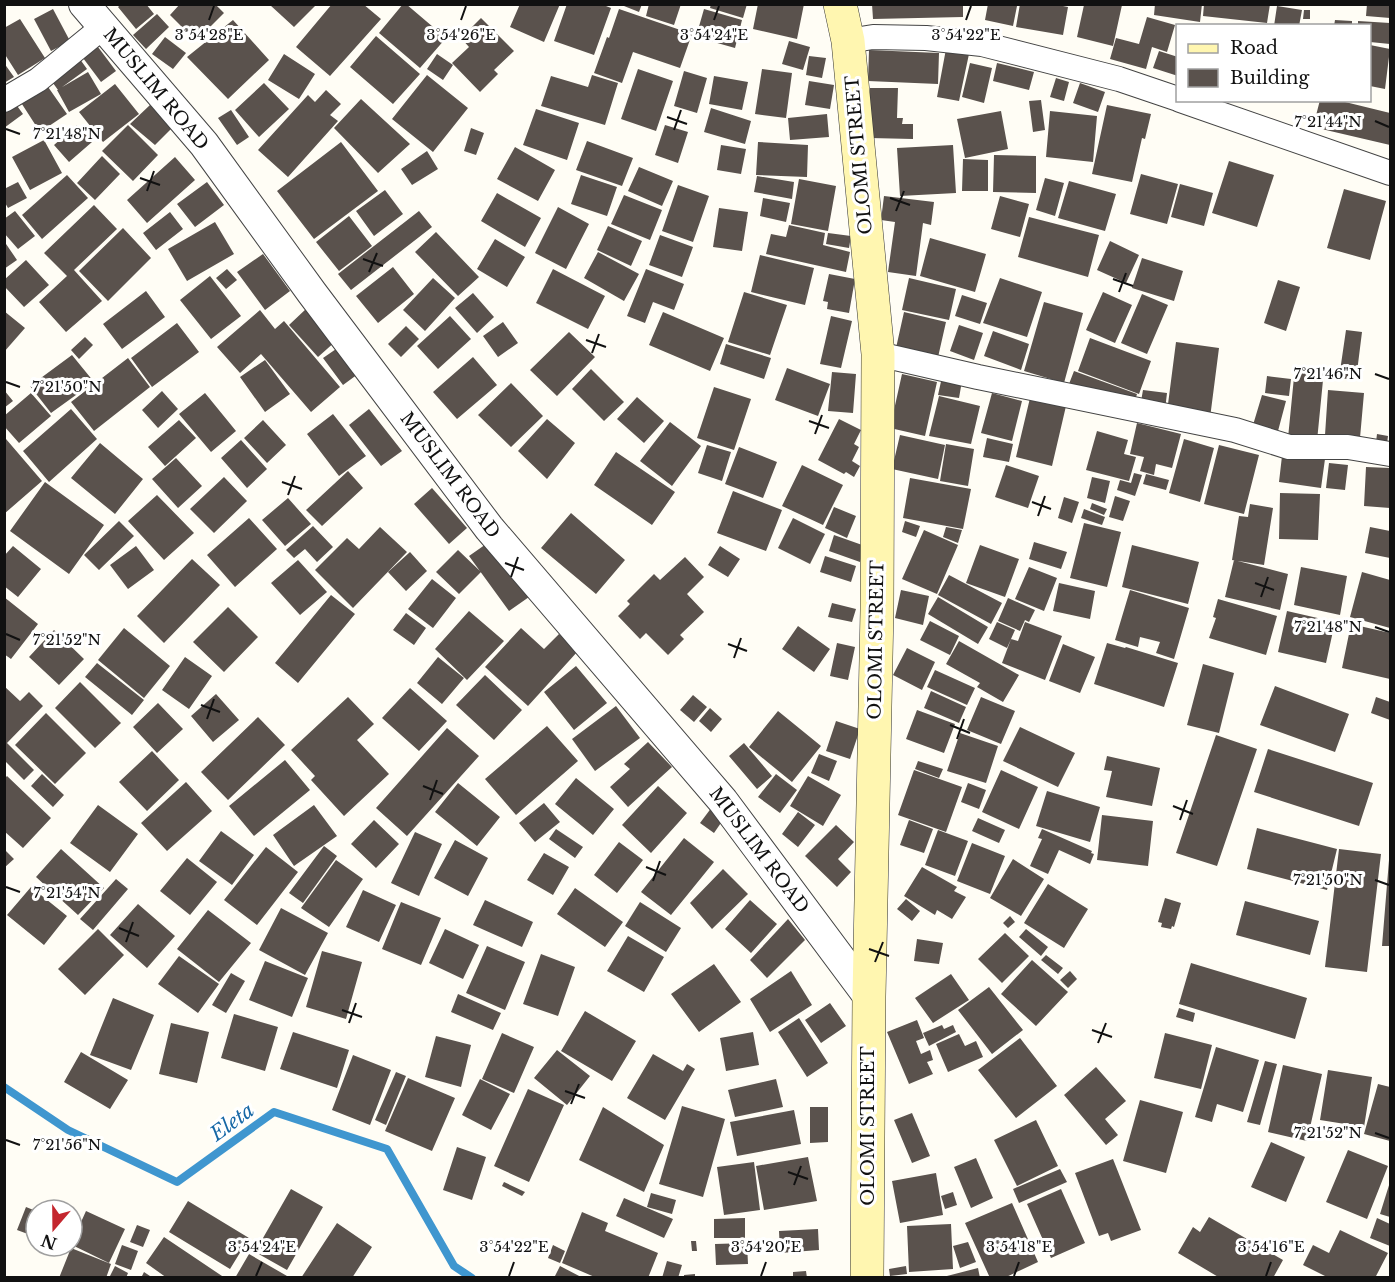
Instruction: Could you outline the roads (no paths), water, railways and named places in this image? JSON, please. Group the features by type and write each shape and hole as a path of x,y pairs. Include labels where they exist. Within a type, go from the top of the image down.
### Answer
{"main road":[{"name":"OLOMI STREET","path":"840,4 848,41 878,354 877,610 868,997 867,1278"}],"street":[{"name":"MUSLIM ROAD","path":"84,4 204,144 312,293 489,528 723,801 868,997"},
{"path":"4,100 38,80 104,27"},
{"path":"848,41 873,37 926,38 982,44 1119,79 1176,99"},
{"path":"1185,102 1390,173"},
{"path":"878,354 1235,430 1289,447 1348,447 1390,454"}],"waterway":[{"name":"Eleta","path":"4,1087 68,1130 177,1182 274,1112 387,1149 454,1266 472,1278"}]}
